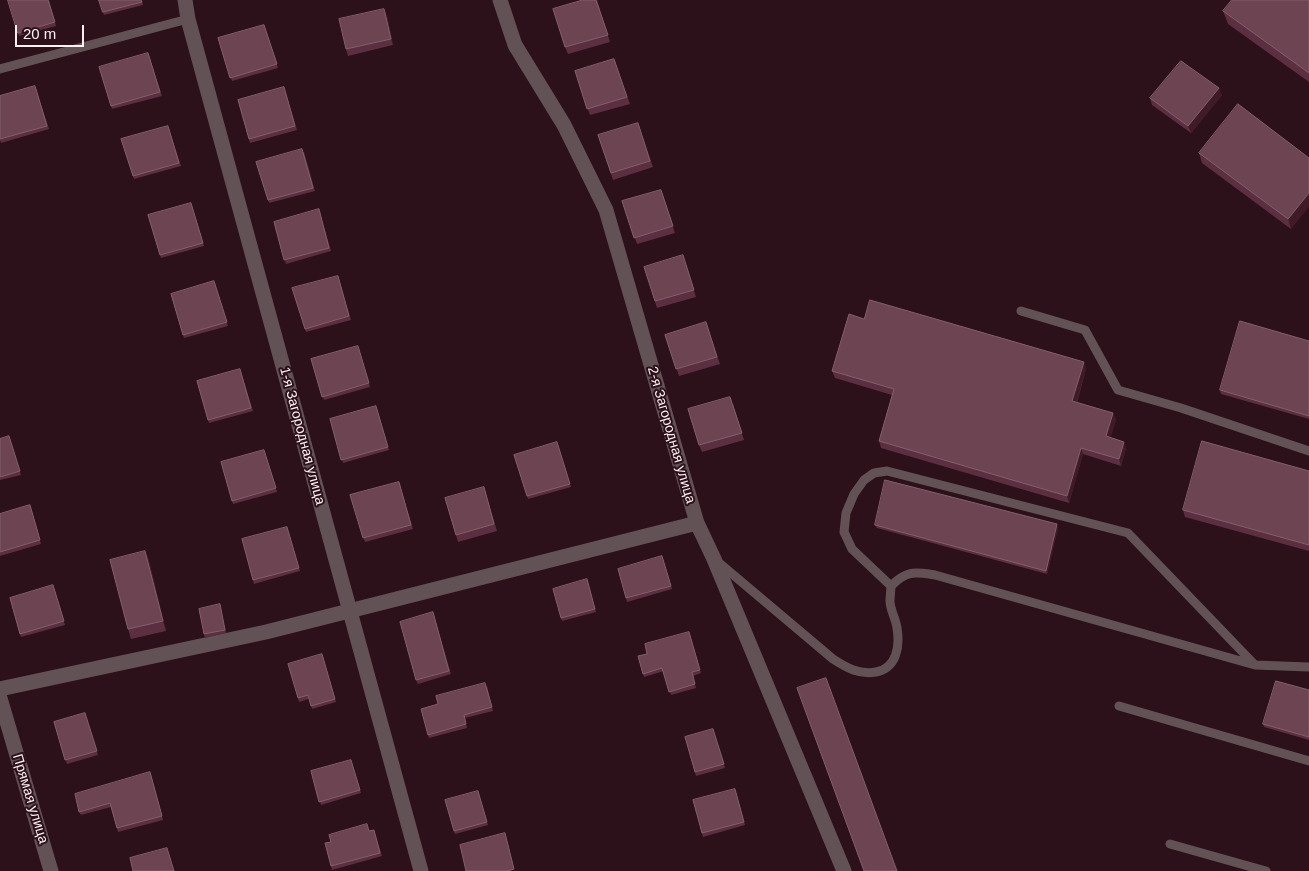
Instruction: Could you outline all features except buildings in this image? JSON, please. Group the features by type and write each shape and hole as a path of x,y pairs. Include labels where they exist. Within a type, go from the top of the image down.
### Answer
{"street":[{"name":"1-я Загородная улица","path":"185,0 188,19 421,871"},
{"name":"2-я Загородная улица","path":"500,0 515,45 564,124 606,210 697,523 714,559 844,871"},
{"path":"0,689 350,612 697,523"},
{"name":"Прямая улица","path":"0,698 52,871"}],"lane":[{"path":"0,69 188,19"},
{"path":"1020,311 1085,330 1118,390 1181,408 1309,450"},
{"path":"891,586 852,549 844,532 846,513 854,494 864,480 874,473 887,471 1128,533 1255,665"},
{"path":"714,559 833,659 850,670 868,673 883,671 892,664 898,651 897,628 890,603 891,586 902,575 915,572 935,575 1255,665 1309,667"},
{"path":"1119,706 1309,761"},
{"path":"1170,844 1266,871"}]}
